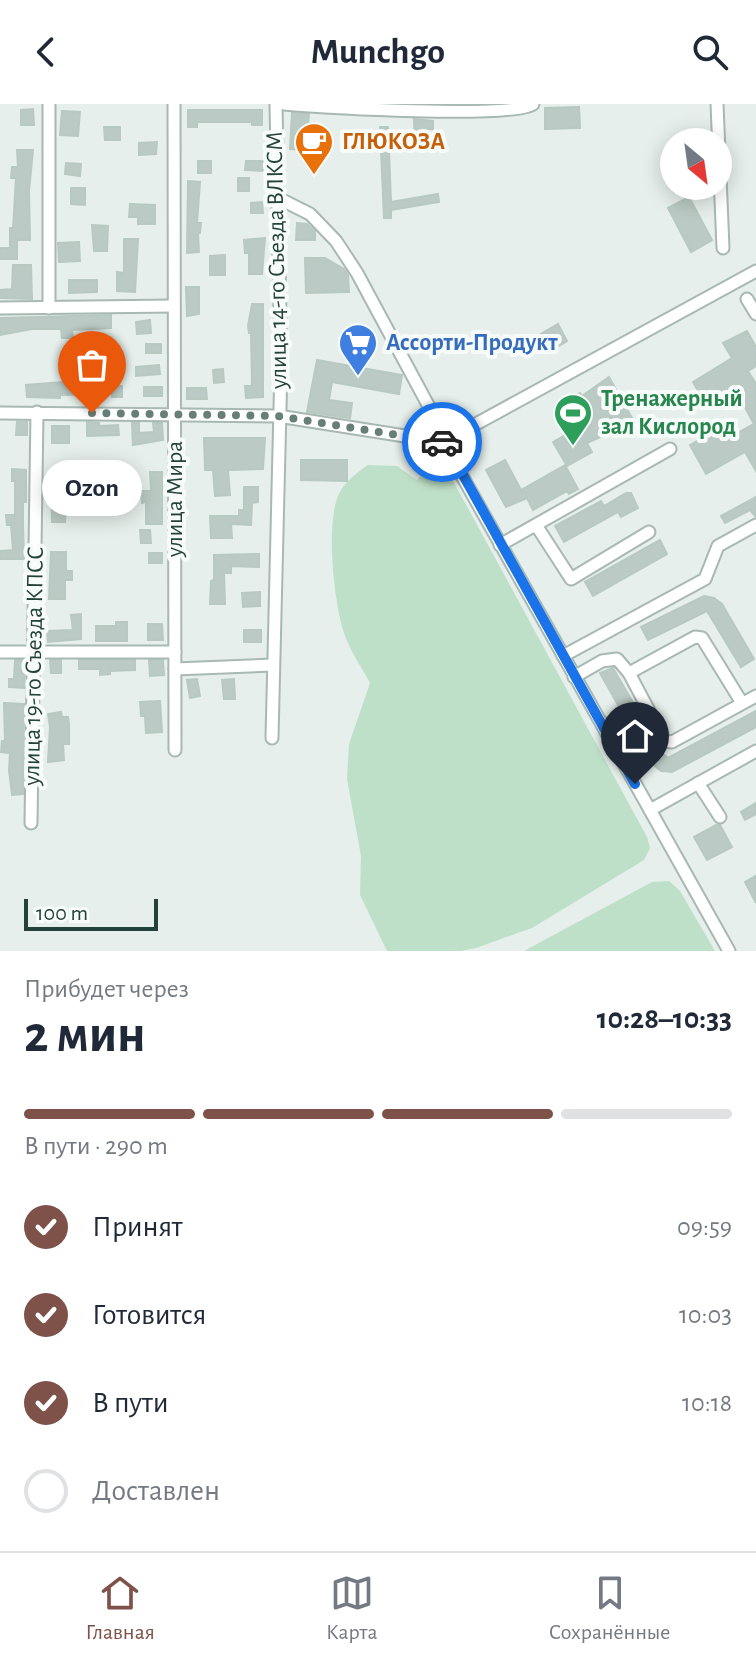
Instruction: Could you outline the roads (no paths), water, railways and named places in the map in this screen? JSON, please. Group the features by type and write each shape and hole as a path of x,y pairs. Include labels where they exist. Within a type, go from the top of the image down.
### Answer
{"street":[{"path":"49,104 49,308"},
{"name":"улица Мира","path":"174,104 175,750"},
{"name":"улица 14-го Съезда ВЛКСМ","path":"272,738 281,337 276,104"},
{"path":"284,104 520,109 533,104"},
{"path":"717,104 723,248"},
{"path":"278,198 310,214 323,225 357,273 434,416 437,441 500,545 729,951"},
{"path":"0,413 278,416 437,441 756,271"},
{"path":"747,299 756,314"},
{"path":"0,308 174,306"},
{"name":"улица 19-го Съезда КПСС","path":"31,823 37,412"},
{"path":"500,545 670,449"},
{"path":"536,525 571,579 649,532"},
{"path":"563,656 705,579 718,546 756,525"},
{"path":"629,673 695,637 702,638 742,703"},
{"path":"0,652 175,652"},
{"path":"574,677 602,661 617,659 629,673 665,741 672,742 756,696"},
{"path":"175,669 273,665"},
{"path":"650,810 756,751"},
{"path":"698,783 720,817"}],"place":[{"name":"ГЛЮКОЗА","path":"314,176"},
{"name":"Ассорти-Продукт","path":"358,377"},
{"name":"Ozon","path":"92,413"},
{"name":"Тренажерный зал Кислород","path":"573,447"}]}
